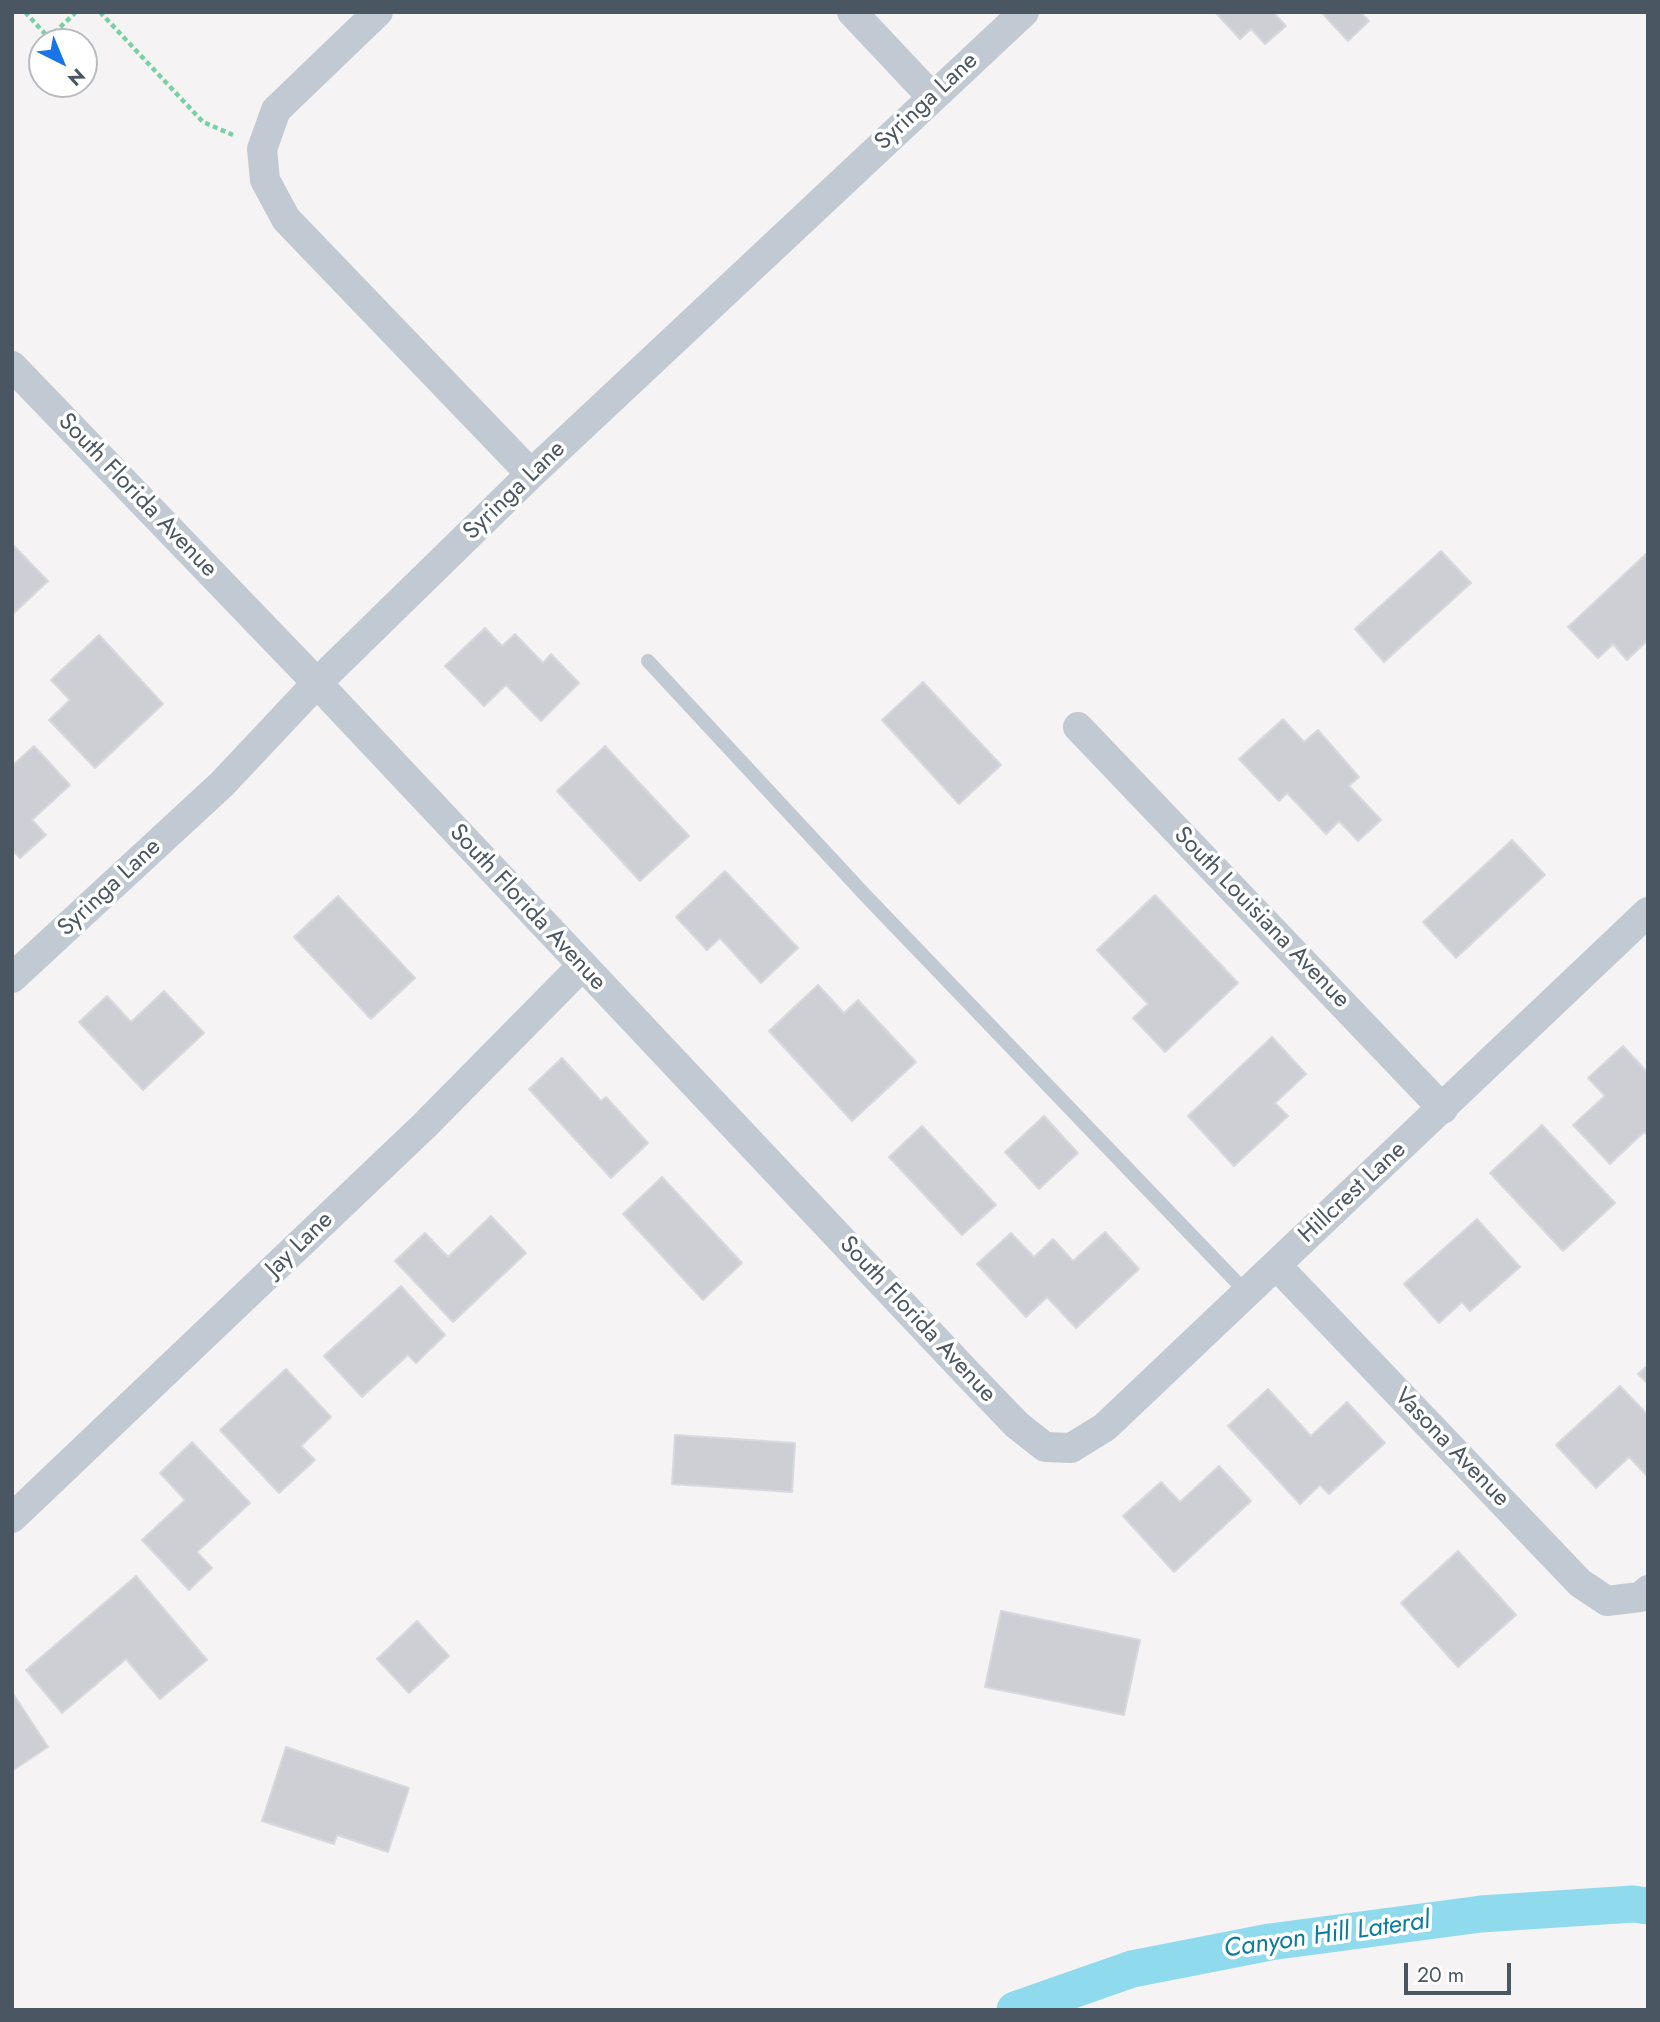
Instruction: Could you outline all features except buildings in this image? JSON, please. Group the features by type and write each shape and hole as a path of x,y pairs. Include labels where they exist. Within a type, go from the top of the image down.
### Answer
{"street":[{"path":"378,12 276,110 262,149 265,180 286,219 531,474"},
{"path":"852,12 932,97"},
{"name":"Syringa Lane","path":"12,978 222,784 317,683 531,474 1024,12"},
{"name":"South Florida Avenue","path":"12,366 317,683 974,1381 1017,1425 1045,1447"},
{"name":"South Louisiana Avenue","path":"1079,727 1443,1109"},
{"name":"Hillcrest Lane","path":"1045,1447 1071,1448 1105,1427 1648,912"},
{"name":"Jay Lane","path":"12,1518 424,1126 582,966"},
{"name":"Vasona Avenue","path":"1276,1265 1580,1583 1607,1601 1644,1594"}],"lane":[{"path":"648,661 866,896 1247,1293"}],"path":[{"path":"24,12 49,38 76,12"},
{"path":"100,12 203,122 262,149"}],"waterway":[{"name":"Canyon Hill Lateral","path":"1015,2010 1132,1969 1270,1942 1481,1914 1633,1904 1648,1906"}]}
